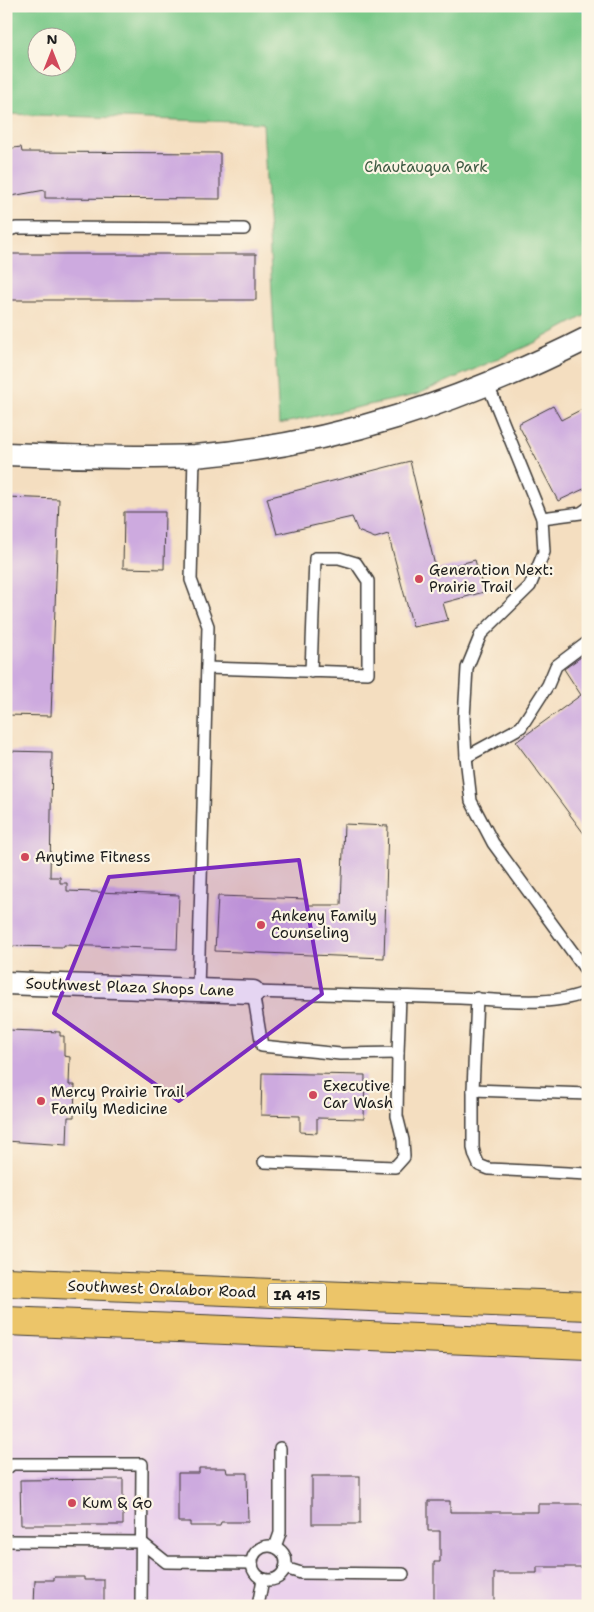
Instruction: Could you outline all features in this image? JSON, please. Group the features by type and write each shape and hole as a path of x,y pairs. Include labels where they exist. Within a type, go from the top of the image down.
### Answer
{"main road":[{"name":"Southwest Oralabor Road","path":"6,1282 588,1306"},
{"path":"6,1321 588,1345"}],"street":[{"path":"6,454 76,457 194,456 281,444 340,433 395,418 488,385 588,338"},
{"name":"Southwest Plaza Shops Lane","path":"6,983 253,992"}],"lane":[{"path":"6,231 16,228 244,229"},
{"path":"488,385 542,518 544,552 530,586 481,634 467,668 464,718 471,801 493,843 588,973"},
{"path":"194,456 191,580 208,626 198,990"},
{"path":"542,518 581,513 588,508"},
{"path":"207,668 311,672 368,673 368,581 356,563 340,558 315,558 311,672"},
{"path":"466,757 520,727 548,685 556,666 588,642"},
{"path":"398,1053 340,1054 262,1046 253,992 553,1002 580,996 588,991"},
{"path":"264,1162 395,1167 404,1157 403,1140 397,1116 400,996"},
{"path":"477,998 473,1090 473,1148 479,1165 489,1169 588,1174"},
{"path":"473,1090 588,1094"},
{"path":"275,1547 280,1533 280,1448"},
{"path":"6,1469 12,1464 142,1464 141,1606"},
{"path":"6,1541 141,1542 166,1562 252,1563"},
{"path":"266,1546 275,1547 285,1556 286,1568 277,1578 263,1579 254,1572 252,1563 256,1551 266,1546"},
{"path":"286,1568 301,1573 403,1574"},
{"path":"258,1606 263,1579"}],"highlighted area":[{"path":"299,860 322,994 179,1101 54,1013 109,877"}],"shaded area":[{"path":"6,1282 588,1306 588,1606 6,1606"}],"green space":[{"name":"Chautauqua Park","path":"6,6 588,6 588,314 534,343 416,395 279,424 263,123 6,114"}],"building":[{"path":"21,147 22,152 220,153 220,199 45,198 45,190 6,197 6,149"},
{"path":"6,254 256,254 256,300 6,300"},
{"path":"553,406 561,420 588,406 588,487 558,501 518,424"},
{"name":"Generation Next: Prairie Trail","path":"410,461 436,570 475,560 484,592 443,603 448,620 413,627 388,534 375,538 358,531 352,517 277,534 267,498"},
{"path":"6,497 59,499 51,716 6,715"},
{"path":"124,512 165,512 164,569 123,568"},
{"path":"588,652 588,839 516,742 581,695 564,669"},
{"path":"6,751 52,752 50,877 60,877 60,883 67,883 67,891 179,895 177,949 64,945 64,947 6,946"},
{"path":"344,824 388,826 384,958 215,951 218,896 307,899 307,905 341,905"},
{"name":"Mercy Prairie Trail Family Medicine","path":"9,1030 60,1032 60,1036 64,1036 64,1056 70,1057 69,1085 75,1085 74,1117 68,1117 67,1145 6,1141 6,1056 8,1056"},
{"name":"Executive Car Wash","path":"262,1073 365,1075 364,1119 317,1118 317,1133 300,1132 300,1116 261,1115"},
{"path":"199,1468 226,1468 227,1473 247,1473 248,1522 221,1522 220,1526 190,1526 190,1522 178,1522 178,1473 199,1473"},
{"path":"312,1476 360,1476 360,1524 312,1524"},
{"name":"Kum & Go","path":"123,1479 123,1525 21,1525 20,1480"},
{"path":"428,1501 450,1501 450,1512 538,1512 538,1504 588,1504 588,1567 537,1567 537,1573 494,1573 494,1606 434,1606 434,1562 440,1562 440,1531 428,1531"},
{"path":"54,1577 84,1577 84,1580 104,1580 104,1606 34,1606 35,1580 54,1580"}],"waterway":[{"path":"577,6 588,10"}],"place":[{"name":"Generation Next: Prairie Trail","path":"419,579"},
{"name":"Anytime Fitness","path":"25,857"},
{"name":"Ankeny Family Counseling","path":"261,925"},
{"name":"Executive Car Wash","path":"313,1095"},
{"name":"Mercy Prairie Trail Family Medicine","path":"41,1101"},
{"name":"Kum & Go","path":"72,1503"}]}
